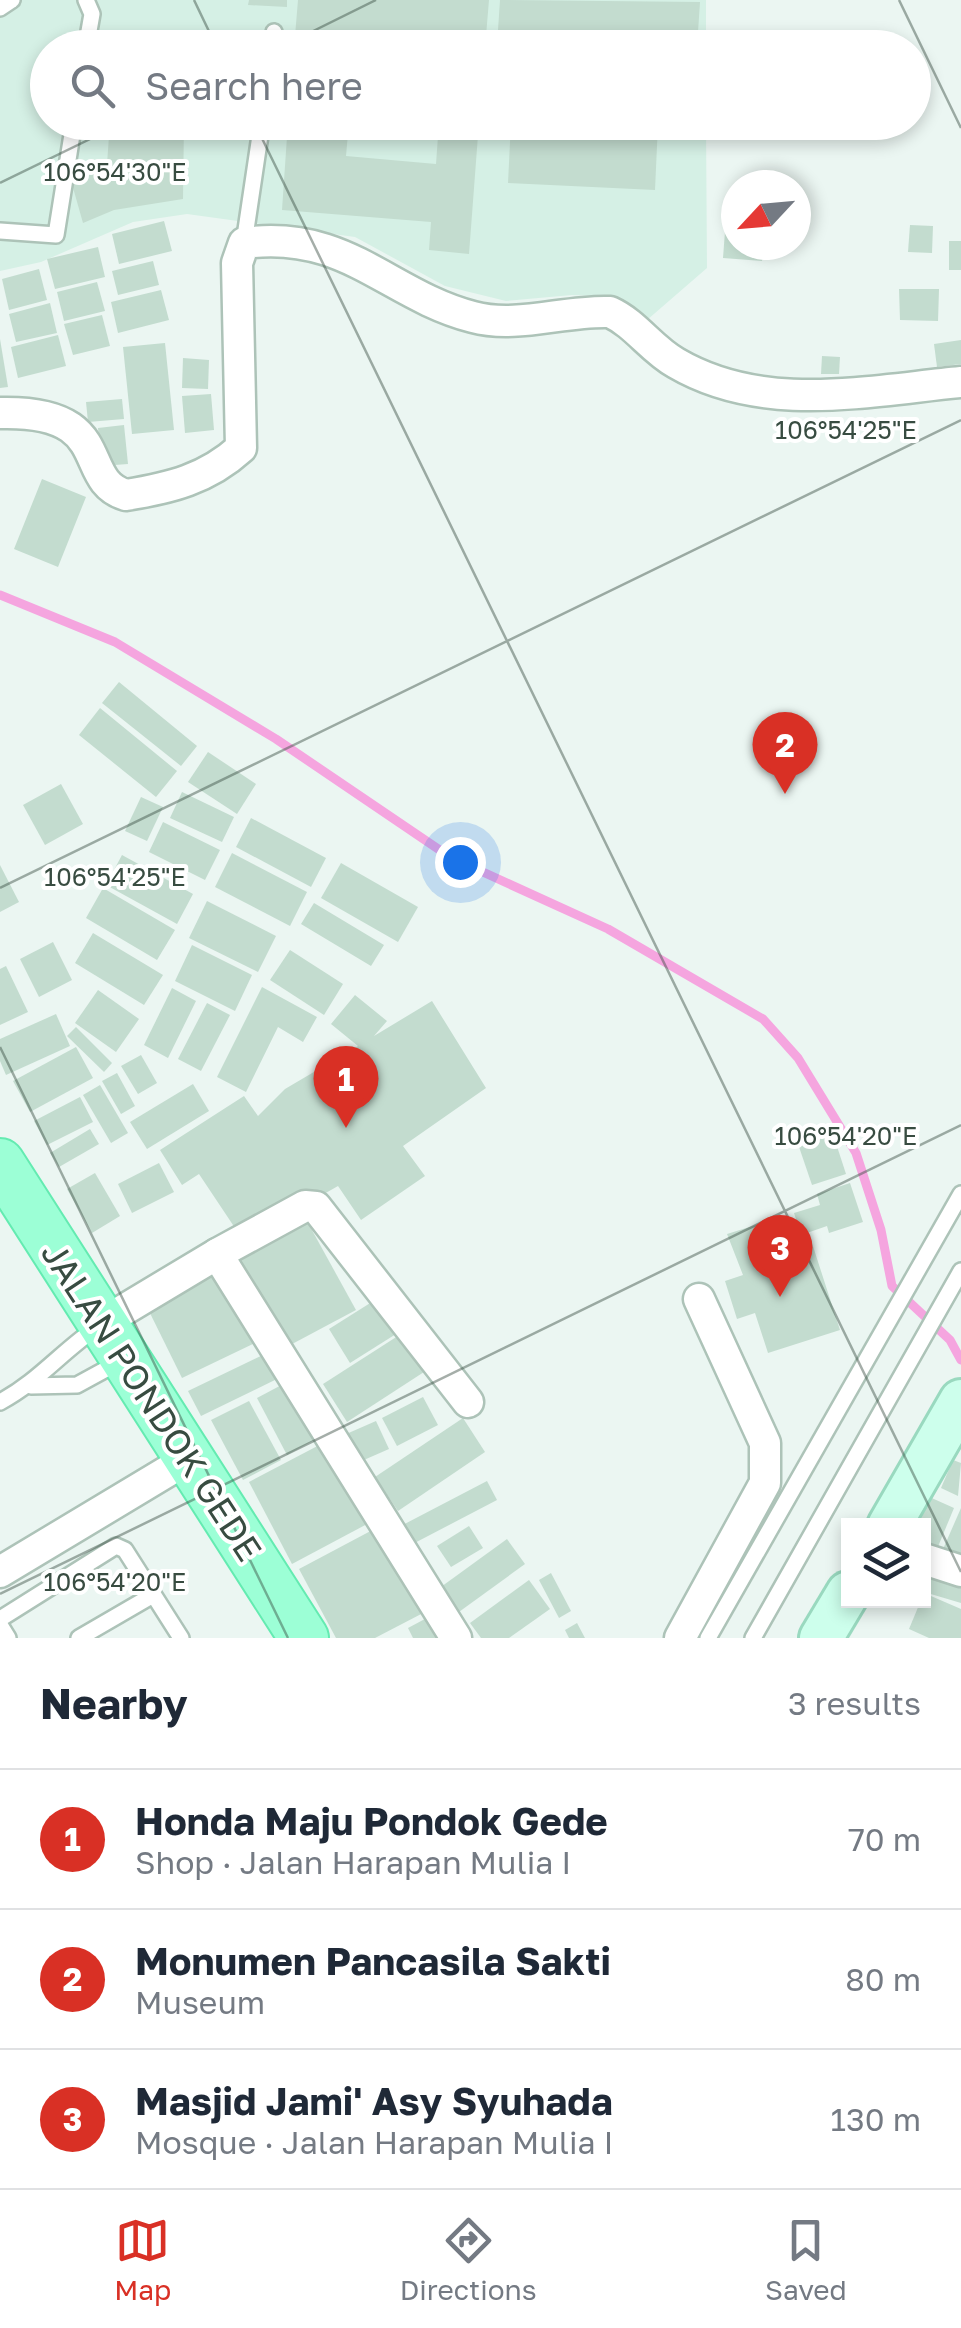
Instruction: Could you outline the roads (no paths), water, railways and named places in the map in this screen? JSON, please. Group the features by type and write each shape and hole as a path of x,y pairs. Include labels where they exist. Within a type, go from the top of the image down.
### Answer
{"main road":[{"name":"JALAN PONDOK GEDE","path":"0,1163 304,1638"},
{"path":"894,1518 959,1404"},
{"path":"821,1638 841,1605"}],"street":[{"path":"0,413 47,416 69,424 88,442 107,483 126,494 192,481 214,469 241,448 236,279 244,242 308,244 349,256 476,318 507,320 584,311 610,312 627,320 674,362 749,394 807,395 961,382"},
{"path":"113,1341 217,1254 305,1206 316,1207 468,1402"},
{"path":"217,1254 456,1638"},
{"path":"680,1638 764,1483 765,1442 699,1299"},
{"path":"0,1572 188,1458"},
{"path":"931,1561 961,1571"}],"lane":[{"path":"0,8 12,0"},
{"path":"86,0 92,14 89,30"},
{"path":"0,231 56,234 71,140"},
{"path":"244,242 259,140"},
{"path":"708,1638 961,1194"},
{"path":"753,1638 961,1272"},
{"path":"31,1386 77,1385 113,1341"},
{"path":"0,1402 31,1386 59,1354 113,1341"},
{"path":"8,1638 0,1622 116,1546 125,1550 181,1638"},
{"path":"79,1638 153,1595"}],"waterway":[{"path":"0,595 115,642 276,739 450,857 608,929 763,1019 798,1058 856,1153 881,1230 892,1286 950,1340 961,1360"}],"place":[{"name":"Monumen Pancasila Sakti","path":"785,794"},
{"name":"Honda Maju Pondok Gede","path":"346,1128"},
{"name":"Masjid Jami' Asy Syuhada","path":"780,1297"}]}
